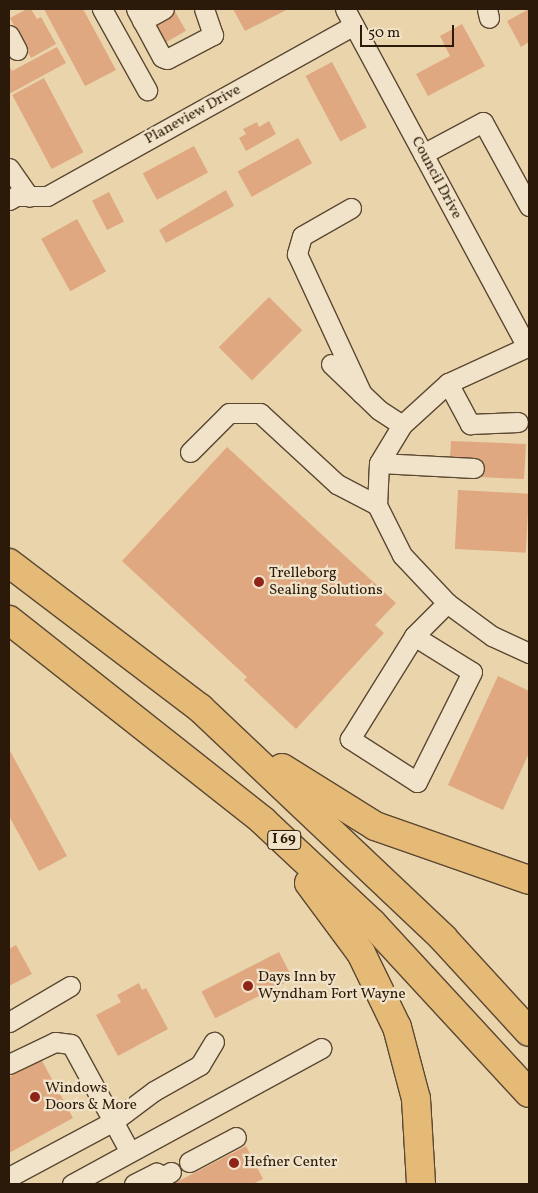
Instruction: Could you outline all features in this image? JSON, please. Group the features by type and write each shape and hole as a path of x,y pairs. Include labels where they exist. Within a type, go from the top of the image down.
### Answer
{"highway":[{"name":"I 69","path":"9,563 200,708 444,938 529,1032"},
{"name":"I 69","path":"9,620 192,761 262,820 372,923 529,1092"},
{"path":"226,733 375,826 529,880"},
{"path":"192,761 308,882 361,953 398,1027 411,1073 422,1157 421,1184"}],"street":[{"path":"102,9 147,90"},
{"path":"164,9 139,15 162,57 167,59 213,35 204,9"},
{"name":"Council Drive","path":"345,9 528,347"},
{"name":"Planeview Drive","path":"9,200 47,196 354,25"},
{"path":"423,154 483,122 529,206"},
{"path":"9,168 29,197"},
{"path":"352,208 302,236 297,254 362,394"},
{"path":"528,347 448,383 402,425 379,464 377,504 402,555 446,603 492,636 529,652"},
{"path":"331,364 362,394 402,425"},
{"path":"448,383 470,424 518,422"},
{"path":"190,452 228,413 260,413 337,484 377,504"},
{"path":"379,464 474,468"},
{"path":"414,636 472,672 417,782 350,739 414,636 446,603"},
{"path":"9,1022 70,986"},
{"path":"9,1064 55,1042 71,1044 130,1152"},
{"path":"9,1176 114,1121 154,1091 200,1065 214,1042"},
{"path":"72,1184 321,1048"},
{"path":"189,1162 236,1137"},
{"path":"134,1184 156,1173 164,1176 171,1172"}],"building":[{"path":"27,9 31,9 37,19 41,17 56,44 31,58 10,18"},
{"path":"44,9 83,9 116,70 85,86"},
{"path":"233,9 288,9 245,31"},
{"path":"529,9 529,42 521,47 507,21"},
{"path":"174,10 186,31 161,45 149,24"},
{"path":"462,24 485,66 428,96 416,74 450,56 440,36"},
{"path":"57,47 66,63 9,94 9,65 12,71"},
{"path":"332,62 367,127 340,141 306,76"},
{"path":"44,78 83,152 52,169 12,95"},
{"path":"269,121 276,134 246,151 239,138 246,134 243,129 257,122 259,127"},
{"path":"298,138 312,163 252,197 238,171"},
{"path":"194,146 208,172 157,200 143,173"},
{"path":"226,190 234,206 166,243 159,230"},
{"path":"109,192 124,221 107,230 92,201"},
{"path":"77,219 106,271 70,291 41,239"},
{"path":"269,297 302,330 252,380 219,347"},
{"path":"451,441 526,444 524,479 478,477 479,460 450,458"},
{"name":"Trelleborg Sealing Solutions","path":"227,447 396,603 375,625 384,633 296,729 244,680 247,677 122,561"},
{"path":"458,490 529,494 526,553 455,549"},
{"path":"498,676 529,691 529,753 503,810 448,785"},
{"path":"9,749 67,856 39,871 9,816"},
{"path":"16,945 32,974 9,986 9,949"},
{"name":"Days Inn by Wyndham Fort Wayne","path":"279,952 293,979 215,1018 201,991"},
{"path":"139,983 142,990 146,988 168,1029 118,1056 96,1015 121,1002 117,995"},
{"name":"Windows Doors & More","path":"41,1059 73,1118 9,1153 9,1077"},
{"name":"Hefner Center","path":"246,1146 263,1179 253,1184 173,1184"}],"place":[{"name":"Trelleborg Sealing Solutions","path":"259,582"},
{"name":"Days Inn by Wyndham Fort Wayne","path":"248,986"},
{"name":"Windows Doors & More","path":"35,1097"},
{"name":"Hefner Center","path":"234,1163"}]}
